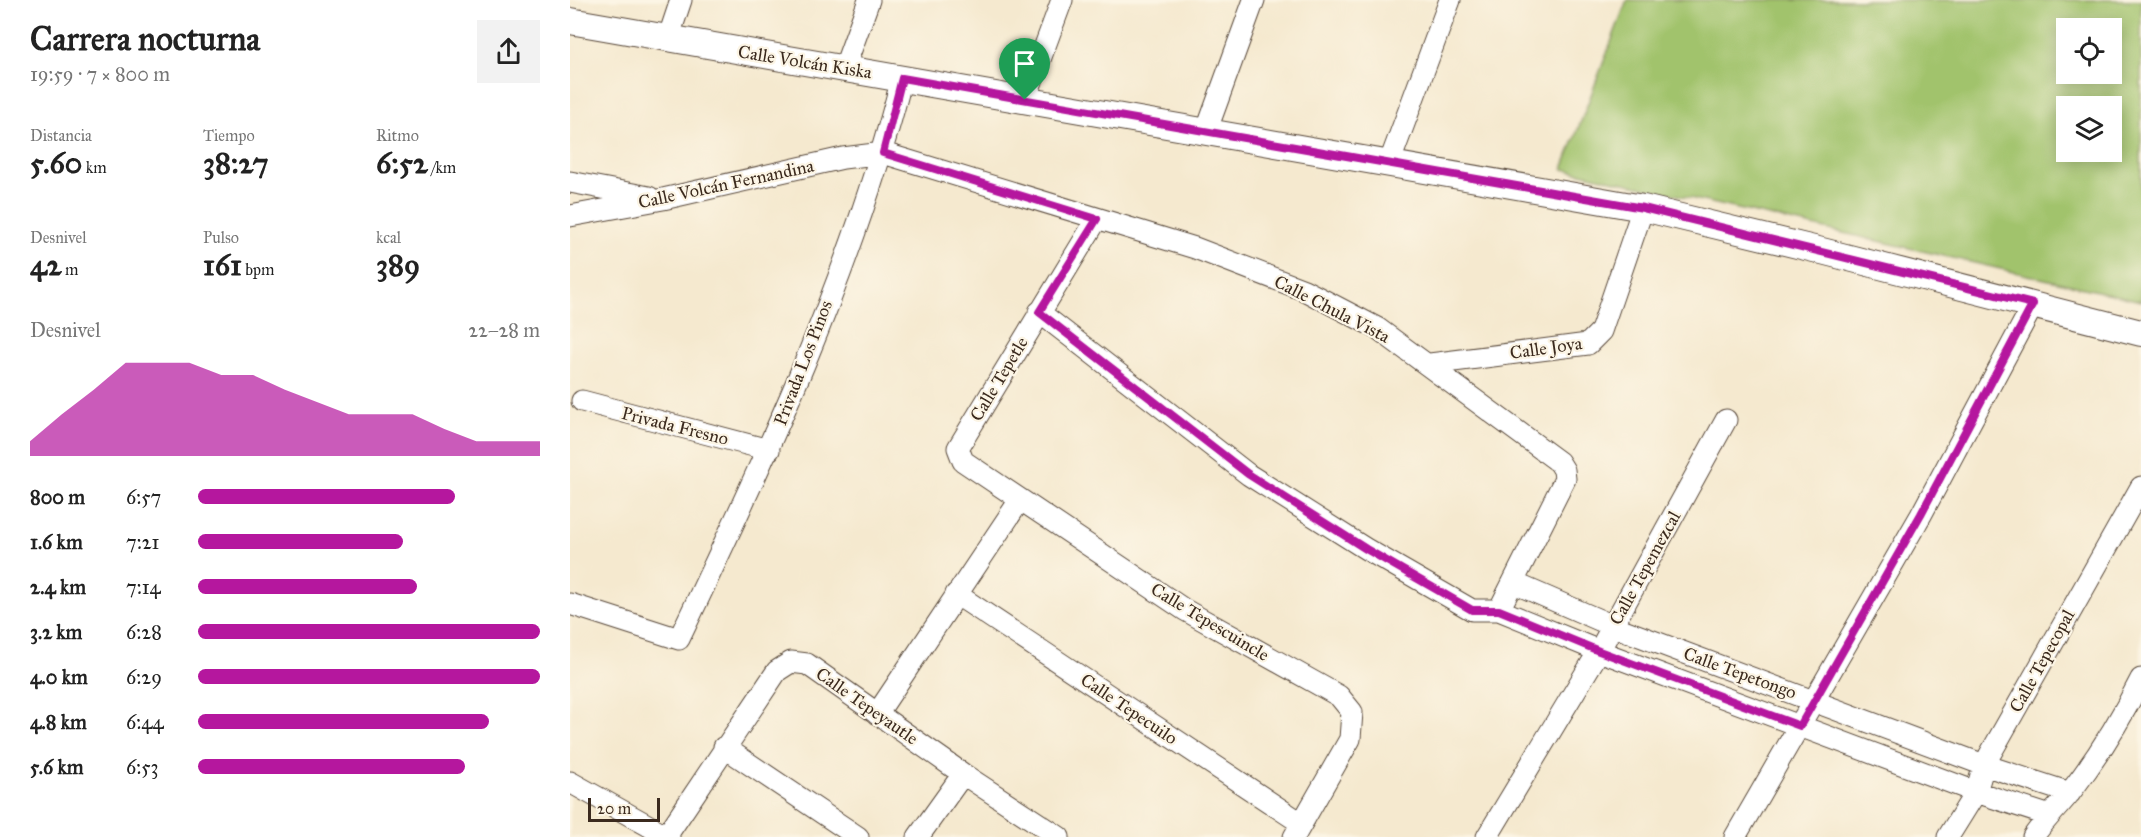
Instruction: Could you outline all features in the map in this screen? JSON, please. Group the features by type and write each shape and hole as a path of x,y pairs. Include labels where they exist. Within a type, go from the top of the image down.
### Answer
{"street":[{"path":"668,39 681,0"},
{"path":"844,69 869,0"},
{"path":"1025,100 1062,0"},
{"path":"1206,132 1254,0"},
{"path":"1389,164 1450,0"},
{"name":"Calle Volcán Kiska","path":"570,21 1643,208 2033,304 2141,333"},
{"name":"Privada Los Pinos","path":"570,604 679,639 770,450 883,153 902,78"},
{"name":"Calle Volcán Fernandina","path":"570,216 663,199 843,158 883,153"},
{"name":"Calle Chula Vista","path":"883,153 1195,249 1304,290 1377,328 1430,364 1559,462 1564,470 1565,479 1499,610"},
{"path":"570,182 663,199"},
{"name":"Calle Joya","path":"1430,364 1588,344 1601,331 1643,208"},
{"name":"Calle Tepetle","path":"958,448 1097,219"},
{"path":"1735,837 1921,514 2033,304"},
{"name":"Calle Tepetongo","path":"1039,312 1248,474 1366,549 1472,610 1499,610 1599,651 1976,792 2047,815"},
{"name":"Privada Fresno","path":"582,401 770,450"},
{"name":"Calle Tepemezcal","path":"1487,837 1599,651 1726,420"},
{"name":"Calle Tepescuincle","path":"958,448 963,461 1185,610 1339,696 1352,712 1350,739 1298,830"},
{"name":"Calle Tepecopal","path":"1948,837 1976,792 1984,765 2141,487"},
{"path":"878,714 1020,500"},
{"name":"Calle Tepetongo","path":"1514,583 1613,626 1984,765 2070,792"},
{"name":"Calle Tepecuilo","path":"956,594 1298,830"},
{"name":"Calle Tepeyautle","path":"668,836 724,747 777,670 791,662 807,664 963,774 1059,837"},
{"path":"2033,837 2047,815 2070,792 2115,730 2141,679"},
{"path":"724,747 858,837"},
{"path":"918,837 963,774"},
{"path":"570,782 668,836"}],"green space":[{"path":"1627,0 2141,0 2141,301 1563,169"}],"route":[{"path":"902,78 1025,100 1643,208 2033,304 1921,514 1800,726 1599,651 1499,610 1487,612 1472,610 1366,549 1248,474 1039,312 1097,219 883,153 902,78"}]}
